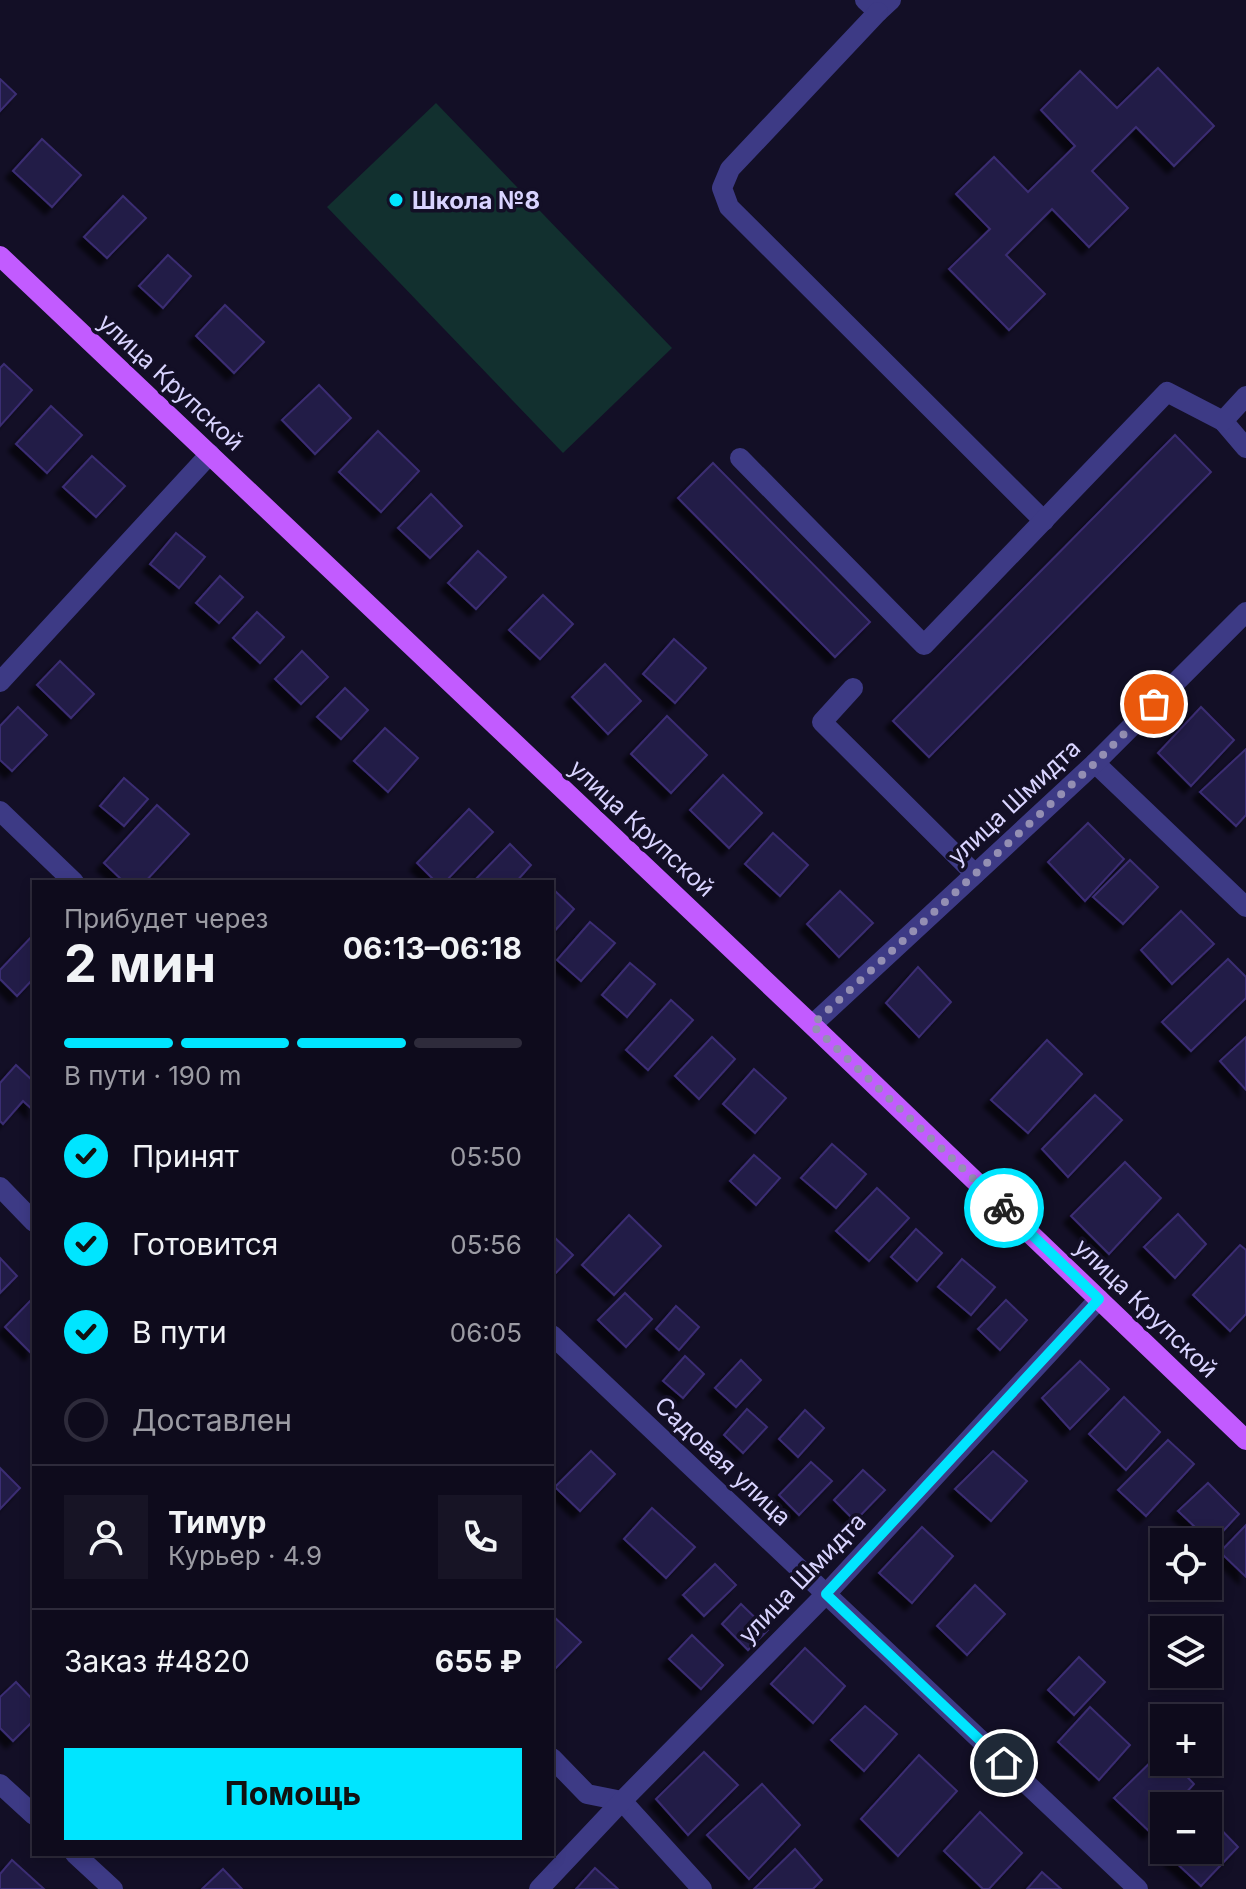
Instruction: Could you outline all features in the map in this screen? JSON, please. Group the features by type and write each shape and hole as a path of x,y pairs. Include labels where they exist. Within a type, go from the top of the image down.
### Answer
{"main road":[{"name":"улица Крупской","path":"0,256 1246,1440"}],"street":[{"path":"878,4 730,169 722,188 725,198 729,207 1044,521"},
{"path":"740,458 924,645 1167,392 1223,421 1246,448"},
{"path":"1223,421 1246,396"},
{"path":"0,682 210,454"},
{"name":"улица Шмидта","path":"812,1025 1095,763 1246,612"},
{"path":"853,688 822,722 975,874"},
{"path":"1095,763 1246,907"},
{"path":"0,811 72,880"},
{"path":"0,1187 32,1220"},
{"name":"улица Шмидта","path":"539,1889 826,1594 1099,1299"},
{"name":"Садовая улица","path":"554,1337 1138,1889"},
{"path":"554,1760 587,1794 622,1801 702,1889"},
{"path":"0,1784 32,1813"},
{"path":"77,1856 113,1889"}],"green space":[{"path":"436,103 672,348 563,453 327,207"}],"building":[{"path":"1158,68 1214,126 1174,166 1136,127 1092,171 1128,208 1089,247 1052,209 1006,255 1045,294 1009,330 949,269 990,229 956,194 994,157 1028,192 1075,146 1041,110 1080,71 1117,108"},
{"path":"0,79 16,94 0,111"},
{"path":"42,139 81,175 52,207 13,171"},
{"path":"123,196 146,218 107,258 84,237"},
{"path":"168,255 191,276 163,308 139,286"},
{"path":"225,305 264,342 234,373 196,336"},
{"path":"4,364 32,390 0,426 0,368"},
{"path":"319,385 351,418 315,454 282,420"},
{"path":"51,406 82,435 47,473 16,444"},
{"path":"378,431 419,471 381,512 339,472"},
{"path":"1175,435 1211,472 929,757 893,721"},
{"path":"92,456 125,486 96,517 63,487"},
{"path":"713,463 870,622 835,657 678,498"},
{"path":"431,494 462,526 430,558 398,528"},
{"path":"176,533 205,557 179,588 150,564"},
{"path":"478,551 506,577 476,609 448,583"},
{"path":"220,576 243,597 219,623 196,603"},
{"path":"543,595 573,624 540,659 509,630"},
{"path":"257,612 284,637 260,663 233,638"},
{"path":"674,639 706,668 675,703 643,674"},
{"path":"302,651 328,677 301,704 275,679"},
{"path":"60,661 94,694 71,718 37,685"},
{"path":"605,664 641,701 608,734 572,697"},
{"path":"345,688 368,710 341,739 317,717"},
{"path":"18,707 47,735 12,771 0,760 0,726"},
{"path":"1201,707 1234,740 1191,786 1158,753"},
{"path":"667,716 707,755 671,793 631,754"},
{"path":"385,728 418,758 388,792 354,761"},
{"path":"1246,749 1246,815 1236,826 1200,792"},
{"path":"723,775 762,813 729,848 690,810"},
{"path":"124,778 148,799 124,826 100,806"},
{"path":"157,805 189,834 147,880 122,880 104,863"},
{"path":"469,809 493,832 447,880 434,880 417,863"},
{"path":"1088,823 1124,859 1085,901 1048,862"},
{"path":"773,833 808,865 780,896 745,864"},
{"path":"510,844 531,865 518,880 475,880"},
{"path":"1130,860 1158,887 1123,924 1093,897"},
{"path":"554,890 574,909 554,932"},
{"path":"840,891 873,923 839,957 807,924"},
{"path":"1181,911 1214,944 1172,984 1141,950"},
{"path":"590,922 615,943 581,981 557,960"},
{"path":"32,936 32,980 17,996 0,979 0,970"},
{"path":"1228,959 1246,977 1246,998 1191,1051 1162,1022"},
{"path":"630,963 655,984 627,1017 602,995"},
{"path":"918,967 951,1002 919,1037 886,1003"},
{"path":"671,1000 693,1020 648,1070 626,1050"},
{"path":"712,1037 735,1059 699,1099 675,1076"},
{"path":"1246,1037 1246,1090 1220,1061"},
{"path":"1047,1040 1082,1074 1028,1133 991,1100"},
{"path":"16,1065 32,1080 32,1109 23,1101 3,1124 0,1121 0,1083"},
{"path":"754,1069 786,1098 755,1133 723,1104"},
{"path":"1095,1095 1122,1120 1068,1177 1042,1149"},
{"path":"832,1144 866,1174 836,1208 801,1178"},
{"path":"754,1155 780,1178 756,1205 730,1181"},
{"path":"1125,1162 1161,1198 1109,1254 1071,1216"},
{"path":"877,1188 909,1218 869,1261 836,1231"},
{"path":"1178,1214 1206,1244 1175,1278 1144,1247"},
{"path":"629,1215 661,1246 614,1295 582,1265"},
{"path":"916,1229 942,1253 917,1281 891,1257"},
{"path":"554,1237 573,1255 554,1275"},
{"path":"1240,1245 1246,1250 1246,1314 1230,1331 1193,1295"},
{"path":"0,1258 17,1276 0,1293"},
{"path":"962,1259 995,1287 971,1315 938,1287"},
{"path":"625,1293 652,1319 626,1347 598,1320"},
{"path":"32,1299 32,1352 5,1327"},
{"path":"1006,1300 1027,1320 1000,1350 978,1329"},
{"path":"676,1306 699,1327 679,1350 656,1329"},
{"path":"685,1356 704,1374 683,1398 663,1381"},
{"path":"741,1360 761,1380 736,1407 715,1388"},
{"path":"1080,1361 1109,1389 1070,1429 1042,1398"},
{"path":"1124,1397 1160,1432 1126,1470 1089,1434"},
{"path":"747,1409 767,1427 743,1453 724,1435"},
{"path":"805,1410 824,1428 798,1457 779,1439"},
{"path":"1168,1440 1194,1464 1146,1516 1118,1490"},
{"path":"591,1451 615,1474 580,1511 555,1487"},
{"path":"993,1451 1027,1481 991,1521 955,1489"},
{"path":"811,1462 832,1481 799,1515 779,1495"},
{"path":"0,1468 20,1488 0,1509"},
{"path":"863,1470 885,1490 855,1521 834,1500"},
{"path":"1208,1483 1239,1514 1222,1532 1222,1528 1196,1528 1178,1511"},
{"path":"652,1508 695,1547 666,1578 624,1539"},
{"path":"1246,1525 1246,1577 1222,1554 1222,1550"},
{"path":"922,1527 953,1556 912,1603 879,1573"},
{"path":"715,1564 736,1585 704,1616 683,1595"},
{"path":"975,1585 1005,1614 967,1655 937,1626"},
{"path":"741,1604 768,1630 748,1650 722,1624"},
{"path":"554,1617 581,1642 554,1670"},
{"path":"692,1635 723,1665 701,1689 669,1659"},
{"path":"805,1648 845,1686 813,1723 771,1684"},
{"path":"1079,1657 1105,1682 1074,1715 1048,1690"},
{"path":"16,1682 32,1699 32,1722 13,1741 0,1728 0,1697"},
{"path":"865,1706 897,1734 864,1771 831,1740"},
{"path":"1090,1707 1130,1745 1099,1780 1058,1742"},
{"path":"704,1752 738,1785 688,1835 656,1799"},
{"path":"919,1755 957,1791 898,1856 861,1819"},
{"path":"1150,1763 1150,1776 1186,1776 1194,1784 1187,1792 1150,1792 1150,1832 1114,1798"},
{"path":"762,1784 800,1825 749,1879 707,1835"},
{"path":"980,1812 1022,1853 989,1889 983,1889 944,1851"},
{"path":"1222,1830 1238,1847 1222,1864"},
{"path":"795,1849 822,1880 813,1889 754,1889"},
{"path":"12,1860 44,1889 0,1889 0,1874"},
{"path":"1177,1864 1222,1864 1201,1886"},
{"path":"595,1868 618,1889 576,1889"},
{"path":"223,1869 242,1889 202,1889"},
{"path":"1042,1872 1061,1889 1027,1889"}],"way so far":[{"path":"1004,1208 812,1025 1095,763 1154,704"}],"place":[{"name":"Школа №8","path":"396,200"}],"route":[{"path":"1004,1208 1099,1299 826,1594 1004,1763"}]}
